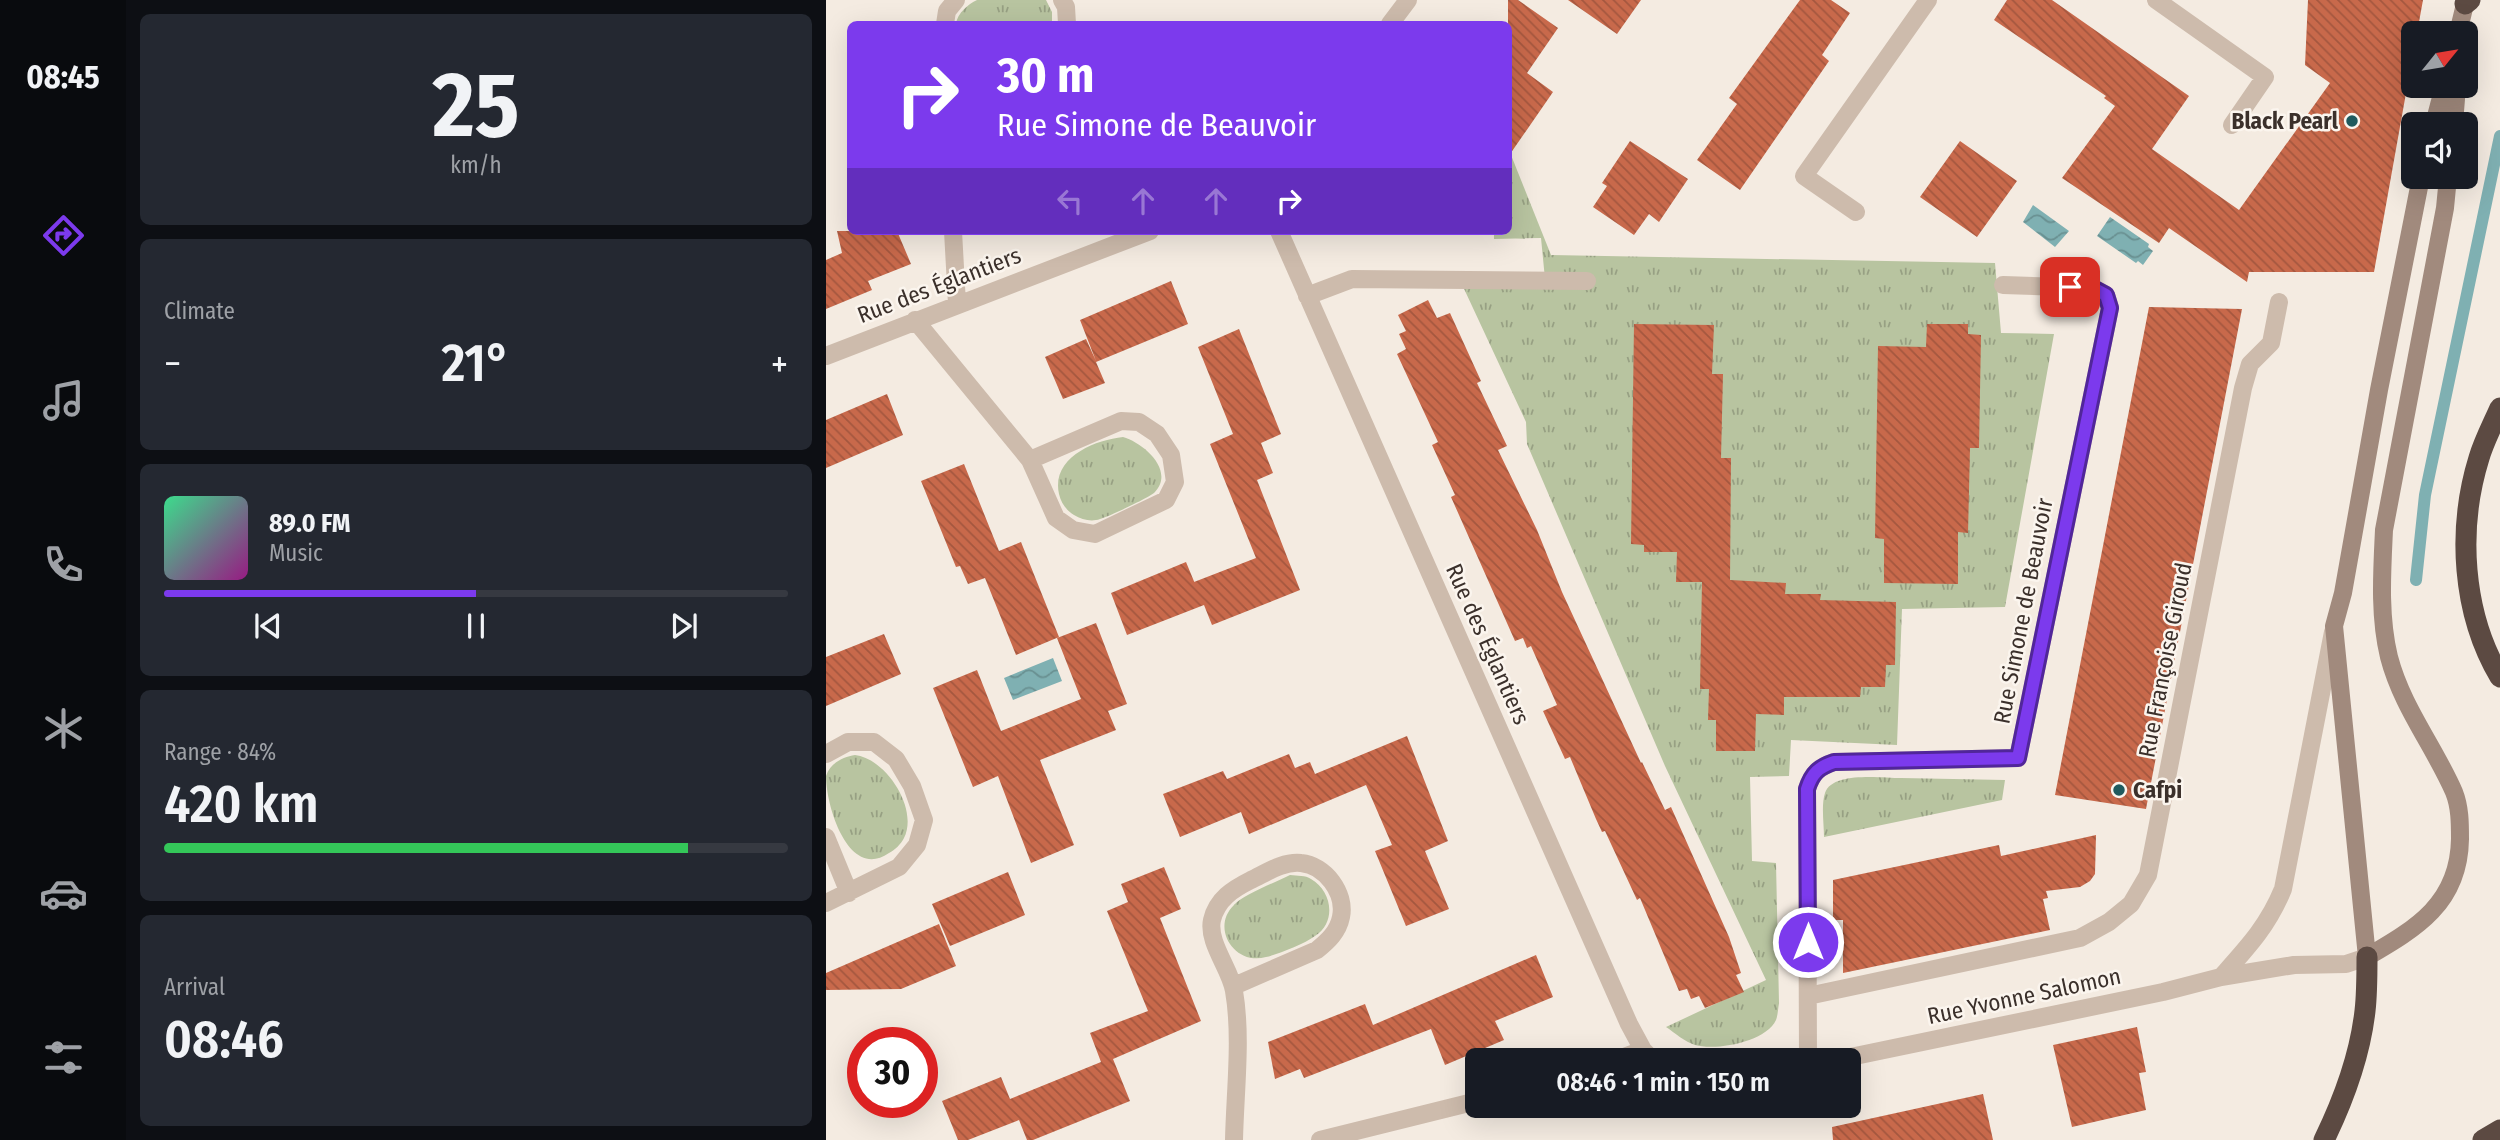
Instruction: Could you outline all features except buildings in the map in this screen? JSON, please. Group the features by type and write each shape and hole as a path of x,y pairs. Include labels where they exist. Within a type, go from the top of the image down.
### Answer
{"highway":[{"path":"2500,408 2479,458 2466,516 2466,562 2473,613 2491,662 2500,677"},
{"path":"2324,1140 2339,1108 2360,1036 2365,1013 2367,957"},
{"path":"2483,1140 2500,1130"}],"street":[{"path":"945,21 947,11 956,0"},
{"path":"1062,0 1066,7 1067,21"},
{"path":"1392,21 1408,0"},
{"path":"1856,212 1804,176 1928,0"},
{"path":"2156,0 2265,77 2232,125"},
{"path":"2463,21 2467,1"},
{"path":"2221,977 2261,932 2283,889 2334,626 2343,593 2419,189"},
{"path":"2334,626 2367,957 2412,931 2443,900 2460,848 2460,817 2455,794 2402,694 2389,657 2382,578 2384,530 2447,189"},
{"path":"953,235 957,304"},
{"name":"Rue des Églantiers","path":"826,356 1139,235"},
{"name":"Rue des Églantiers","path":"1281,235 1629,1024 1644,1048"},
{"path":"1307,296 1352,279 1587,281"},
{"name":"Rue Simone de Beauvoir","path":"1808,1048 1807,789 1810,777 1821,766 1834,762 2018,758 2110,308 2106,295 2093,288 2003,285"},
{"name":"Rue Françoise Giroud","path":"1808,996 2080,938 2109,922 2131,904 2148,875 2243,388 2250,364 2271,343 2279,302"},
{"path":"915,320 1030,460 1056,518 1073,530 1095,534 1166,500 1175,482 1171,455 1157,434 1139,422 1121,421 1030,460"},
{"path":"826,754 848,742 874,741 896,760 912,786 924,820 917,845 899,867 826,903"},
{"path":"826,837 849,893"},
{"path":"1234,986 1317,950 1329,941 1342,915 1340,900 1328,875 1315,866 1300,862 1282,865 1232,890 1219,903 1211,923 1216,947 1234,986 1237,1012 1234,1140"},
{"name":"Rue Yvonne Salomon","path":"1861,1055 2162,992 2221,977 2294,965 2346,964 2367,957"},
{"path":"1320,1140 1465,1104"}],"green space":[{"path":"977,0 1046,0 1052,12 1052,21 957,21 970,4"},
{"path":"1512,158 1551,255 1995,263 2001,333 2054,334 2005,607 1902,609 1897,745 1791,740 1789,776 1750,777 1752,861 1776,863 1779,1003 1776,1020 1771,1028 1740,1043 1704,1047 1684,1040 1666,1027 1766,980 1665,766 1527,444 1526,422 1459,278 1545,279 1541,238 1494,239 1494,235 1512,235"},
{"path":"1123,437 1140,445 1155,459 1161,476 1160,485 1154,493 1104,518 1090,520 1074,515 1064,506 1059,494 1058,481 1062,470 1077,453 1088,447"},
{"path":"855,755 866,758 888,775 903,799 907,813 904,838 896,849 875,859 862,857 851,849 842,837 830,805 826,776 834,764"},
{"path":"1859,777 2005,780 2002,800 1824,837 1825,793 1829,786 1837,781"},
{"path":"1290,875 1309,878 1324,891 1329,907 1327,923 1310,939 1266,957 1245,956 1236,951 1225,934 1227,914 1245,897"}],"water":[{"path":"2033,205 2069,231 2055,247 2023,222"},
{"path":"2110,217 2149,244 2148,247 2153,251 2143,265 2097,236"},
{"path":"1053,658 1062,681 1013,700 1004,678"}],"waterway":[{"path":"2416,580 2425,495 2500,136"}],"place":[{"name":"Black Pearl","path":"2352,121"},
{"name":"Cafpi","path":"2119,790"}],"route":[{"path":"1808,942 1807,789 1810,777 1821,766 1834,762 2018,758 2110,308 2106,295 2093,288 2070,287"}]}
